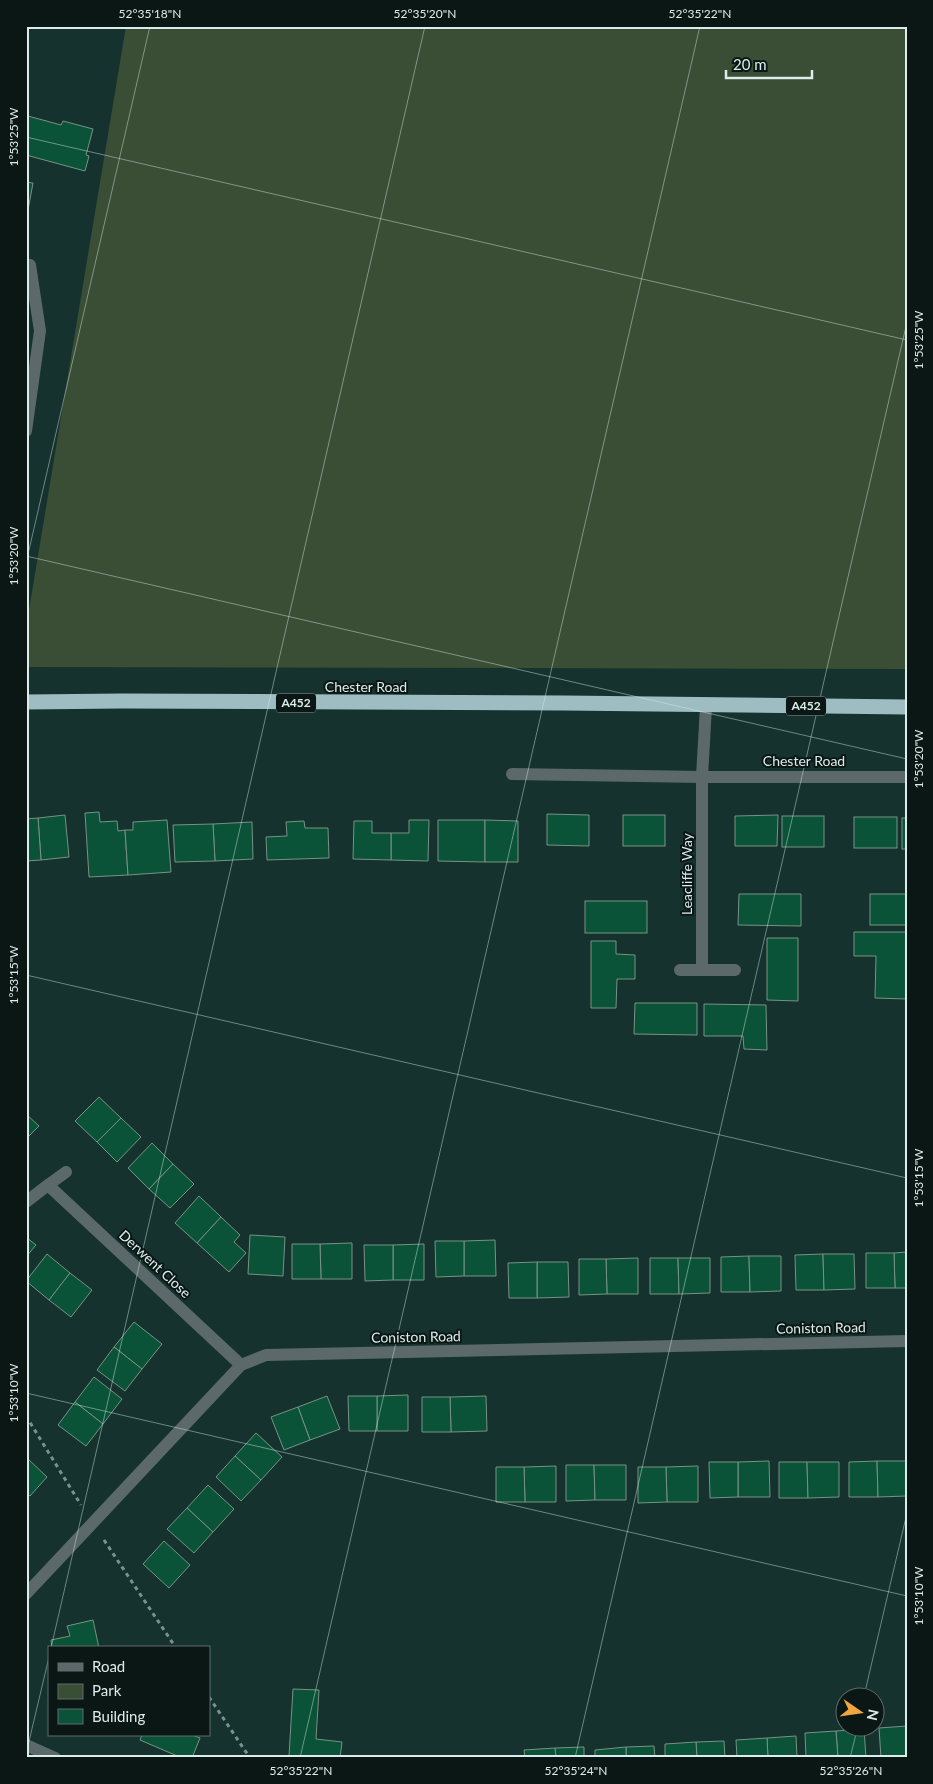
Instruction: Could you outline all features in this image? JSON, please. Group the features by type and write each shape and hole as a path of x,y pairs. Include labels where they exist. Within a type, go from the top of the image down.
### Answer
{"highway":[{"name":"Chester Road","path":"26,702 565,703 907,707"}],"street":[{"path":"26,431 40,330 30,265"},
{"path":"702,777 706,706"},
{"name":"Chester Road","path":"512,774 702,777 907,777"},
{"name":"Leacliffe Way","path":"702,777 702,970"},
{"path":"680,970 735,970"},
{"path":"26,1202 66,1172"},
{"name":"Derwent Close","path":"48,1185 241,1365"},
{"name":"Coniston Road","path":"26,1594 241,1365 266,1355 907,1341"},
{"path":"26,1745 55,1758"}],"path":[{"path":"210,1698 250,1758"}],"green space":[{"path":"126,26 907,26 907,669 26,667 26,628"}],"building":[{"path":"28,116 61,125 63,121 93,129 86,155 89,156 85,171 26,155 26,124"},
{"path":"26,182 33,183 28,210 26,209"},
{"path":"99,812 100,822 117,821 118,831 125,830 128,875 89,877 85,813"},
{"path":"547,814 589,815 589,846 547,845"},
{"path":"65,815 69,857 41,860 38,818"},
{"path":"623,815 665,815 665,846 623,846"},
{"path":"778,815 777,846 735,846 735,816"},
{"path":"782,816 824,816 824,847 782,847"},
{"path":"854,817 897,817 897,848 854,848"},
{"path":"38,818 41,860 26,861 26,819"},
{"path":"902,818 907,818 907,849 902,849"},
{"path":"167,820 171,872 128,875 125,830 133,830 133,822"},
{"path":"409,820 429,820 428,861 391,860 391,833 409,833"},
{"path":"438,820 485,820 485,862 438,861"},
{"path":"485,820 518,821 518,862 485,862"},
{"path":"304,821 305,828 328,828 329,858 267,860 266,837 287,836 286,822"},
{"path":"354,821 372,821 372,833 391,833 391,860 353,859"},
{"path":"252,822 253,859 215,861 213,824"},
{"path":"213,824 215,861 175,862 173,825"},
{"path":"739,894 801,894 801,926 738,925"},
{"path":"870,894 907,894 907,925 870,925"},
{"path":"585,901 647,901 647,933 585,933"},
{"path":"854,932 907,932 907,999 875,998 876,956 854,956"},
{"path":"767,938 798,938 798,1001 767,1000"},
{"path":"591,941 616,941 616,954 635,955 635,979 617,979 616,1008 591,1008"},
{"path":"635,1003 697,1003 697,1035 634,1034"},
{"path":"704,1004 766,1005 767,1050 744,1049 743,1036 704,1036"},
{"path":"99,1097 121,1118 97,1142 75,1121"},
{"path":"26,1114 39,1126 26,1139"},
{"path":"121,1118 141,1137 117,1162 97,1142"},
{"path":"152,1143 173,1164 149,1189 128,1168"},
{"path":"173,1164 194,1184 170,1208 149,1189"},
{"path":"199,1196 221,1217 197,1243 175,1223"},
{"path":"221,1217 240,1235 234,1242 246,1253 229,1272 197,1243"},
{"path":"250,1235 285,1237 283,1276 248,1274"},
{"path":"26,1237 36,1245 26,1257"},
{"path":"495,1240 496,1276 464,1276 464,1241"},
{"path":"435,1241 464,1241 464,1276 436,1277"},
{"path":"352,1243 352,1279 321,1279 320,1244"},
{"path":"292,1244 320,1244 321,1279 292,1279"},
{"path":"424,1244 424,1280 393,1280 393,1245"},
{"path":"364,1245 393,1245 393,1280 365,1281"},
{"path":"907,1252 907,1288 895,1288 894,1253"},
{"path":"866,1253 894,1253 895,1288 866,1288"},
{"path":"47,1254 70,1273 49,1300 26,1281"},
{"path":"823,1254 824,1290 796,1290 795,1255"},
{"path":"823,1254 854,1254 855,1289 824,1290"},
{"path":"749,1256 750,1292 721,1292 721,1257"},
{"path":"749,1256 781,1256 781,1291 750,1292"},
{"path":"638,1258 638,1294 607,1294 606,1259"},
{"path":"650,1258 678,1258 679,1294 650,1294"},
{"path":"678,1258 710,1258 710,1293 679,1294"},
{"path":"579,1259 606,1259 607,1294 579,1295"},
{"path":"537,1262 568,1262 569,1297 537,1298"},
{"path":"537,1262 537,1298 509,1298 508,1263"},
{"path":"70,1273 92,1290 71,1317 49,1300"},
{"path":"134,1322 162,1344 142,1369 114,1347"},
{"path":"114,1347 142,1369 125,1391 97,1370"},
{"path":"94,1377 122,1399 103,1424 75,1402"},
{"path":"408,1395 408,1431 377,1431 377,1396"},
{"path":"327,1396 340,1429 310,1440 298,1407"},
{"path":"348,1396 377,1396 377,1431 349,1431"},
{"path":"486,1396 487,1431 451,1432 450,1397"},
{"path":"422,1397 450,1397 451,1432 422,1432"},
{"path":"75,1402 103,1424 86,1446 58,1425"},
{"path":"298,1407 310,1440 284,1450 271,1417"},
{"path":"256,1433 282,1457 261,1480 235,1456"},
{"path":"235,1456 261,1480 241,1501 216,1477"},
{"path":"26,1457 47,1477 30,1496 26,1492"},
{"path":"769,1461 770,1497 738,1497 738,1462"},
{"path":"877,1461 878,1497 849,1497 849,1462"},
{"path":"877,1461 907,1461 907,1496 878,1497"},
{"path":"709,1462 738,1462 738,1497 710,1498"},
{"path":"779,1462 807,1462 808,1498 779,1498"},
{"path":"807,1462 839,1462 839,1497 808,1498"},
{"path":"566,1465 594,1465 595,1500 566,1501"},
{"path":"594,1465 626,1465 626,1500 595,1500"},
{"path":"556,1466 556,1502 525,1502 524,1467"},
{"path":"698,1466 698,1502 667,1502 666,1467"},
{"path":"496,1467 524,1467 525,1502 496,1502"},
{"path":"638,1467 666,1467 667,1502 638,1503"},
{"path":"208,1485 234,1509 213,1532 187,1508"},
{"path":"187,1508 213,1532 194,1553 167,1529"},
{"path":"164,1541 190,1565 169,1588 143,1564"},
{"path":"93,1620 99,1646 52,1646 51,1640 70,1636 67,1626"},
{"path":"293,1689 319,1690 316,1739 342,1742 340,1758 289,1756"},
{"path":"907,1726 907,1758 881,1758 880,1736 886,1736 886,1728"},
{"path":"836,1731 838,1758 806,1758 805,1733"},
{"path":"142,1736 195,1736 200,1738 192,1758 182,1758 140,1740"},
{"path":"796,1736 797,1758 768,1758 767,1738"},
{"path":"836,1736 864,1736 866,1758 838,1758"},
{"path":"767,1738 768,1758 737,1758 736,1740"},
{"path":"724,1741 725,1758 697,1758 696,1742"},
{"path":"696,1742 697,1758 665,1758 665,1744"},
{"path":"654,1746 655,1758 626,1758 626,1747"},
{"path":"584,1747 584,1758 556,1758 555,1748"},
{"path":"626,1747 626,1758 595,1758 595,1750"},
{"path":"555,1748 556,1758 525,1758 524,1750"}]}
